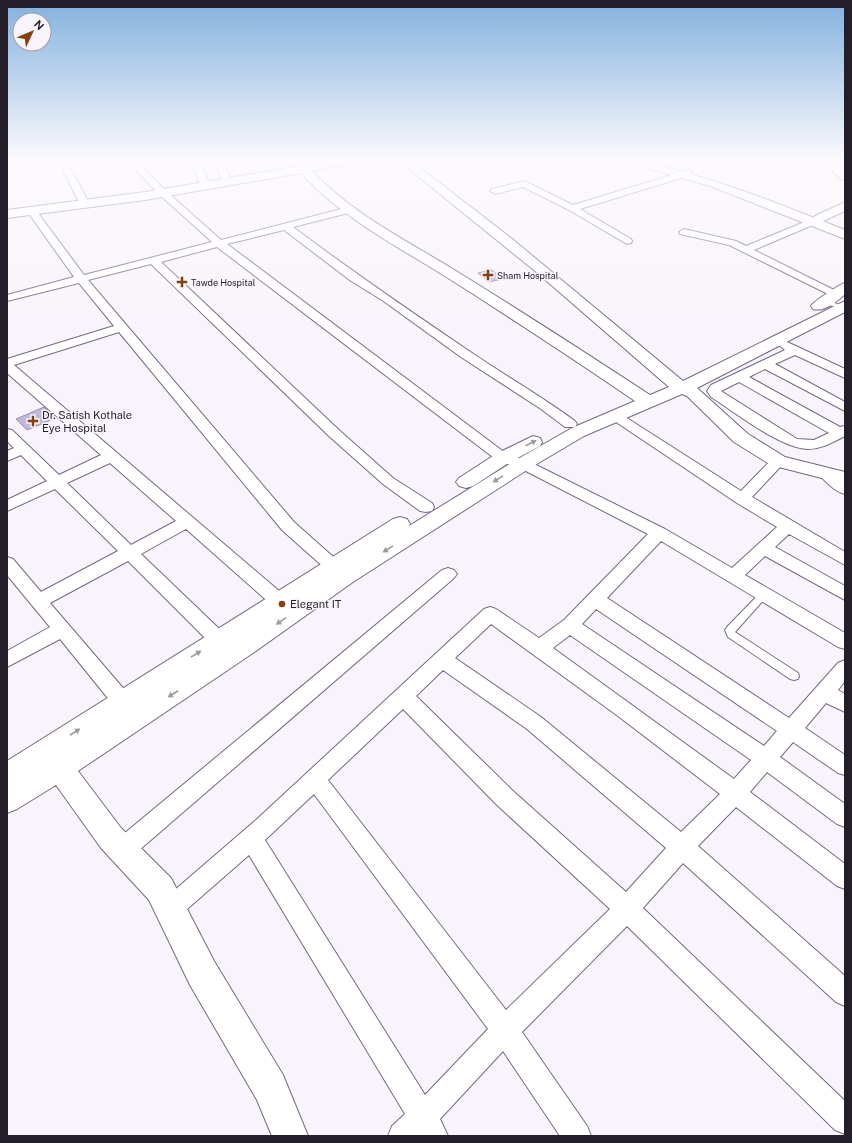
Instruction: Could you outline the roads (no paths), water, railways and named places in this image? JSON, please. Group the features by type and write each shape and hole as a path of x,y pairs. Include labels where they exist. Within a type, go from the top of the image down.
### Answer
{"street":[{"path":"34,214 82,280 288,526 338,571"},
{"path":"187,214 220,244 513,461 659,533 845,642"},
{"path":"7,298 82,280 332,214"},
{"path":"356,214 530,323 643,398"},
{"path":"477,214 523,249"},
{"path":"484,214 684,384 741,438 778,461 845,478"},
{"path":"583,214 627,240"},
{"path":"799,214 845,230"},
{"path":"821,222 832,214"},
{"path":"746,250 821,222 845,215"},
{"path":"821,222 845,235"},
{"path":"285,226 349,275 386,298 465,354 546,406 570,424"},
{"path":"684,232 732,242 840,301"},
{"path":"154,261 335,434 388,481 426,507"},
{"path":"684,384 840,301"},
{"path":"840,301 765,364 716,388 714,391 716,394 787,440 806,446 814,445 842,431"},
{"path":"7,364 122,326"},
{"path":"7,800 122,701 226,647 279,601 338,571 570,424 684,384 786,345 845,374"},
{"path":"7,364 279,601"},
{"path":"765,364 845,407"},
{"path":"739,377 842,431"},
{"path":"7,776 53,759 226,647 338,571 426,507 513,461 614,416 643,398"},
{"path":"614,416 786,527 845,559"},
{"path":"7,433 226,647"},
{"path":"7,456 23,449"},
{"path":"7,506 56,481 112,456"},
{"path":"742,499 778,461"},
{"path":"827,474 845,489"},
{"path":"39,601 187,522"},
{"path":"734,576 786,527"},
{"path":"540,648 570,625 659,533"},
{"path":"764,548 845,594"},
{"path":"7,563 13,580 39,601 122,701"},
{"path":"122,850 448,574"},
{"path":"595,600 845,766"},
{"path":"170,909 315,779 490,614 540,648 736,793 845,878"},
{"path":"570,625 765,758 845,817"},
{"path":"7,660 62,629"},
{"path":"442,659 534,723 682,847 845,993"},
{"path":"402,1136 429,1126 505,1030 627,909 682,847 736,793 765,758 826,692 845,668"},
{"path":"826,692 845,704"},
{"path":"403,696 505,798 627,909 845,1120"},
{"path":"53,759 111,838 160,889 202,972 270,1088 290,1136"},
{"path":"315,779 505,1030 577,1136"},
{"path":"250,838 429,1126"}],"lane":[{"path":"764,594 730,630 731,634 794,676"}],"place":[{"name":"Sham Hospital","path":"488,275"},
{"name":"Tawde Hospital","path":"182,282"},
{"name":"Dr. Satish Kothale Eye Hospital","path":"33,421"},
{"name":"Elegant IT","path":"282,604"}]}
